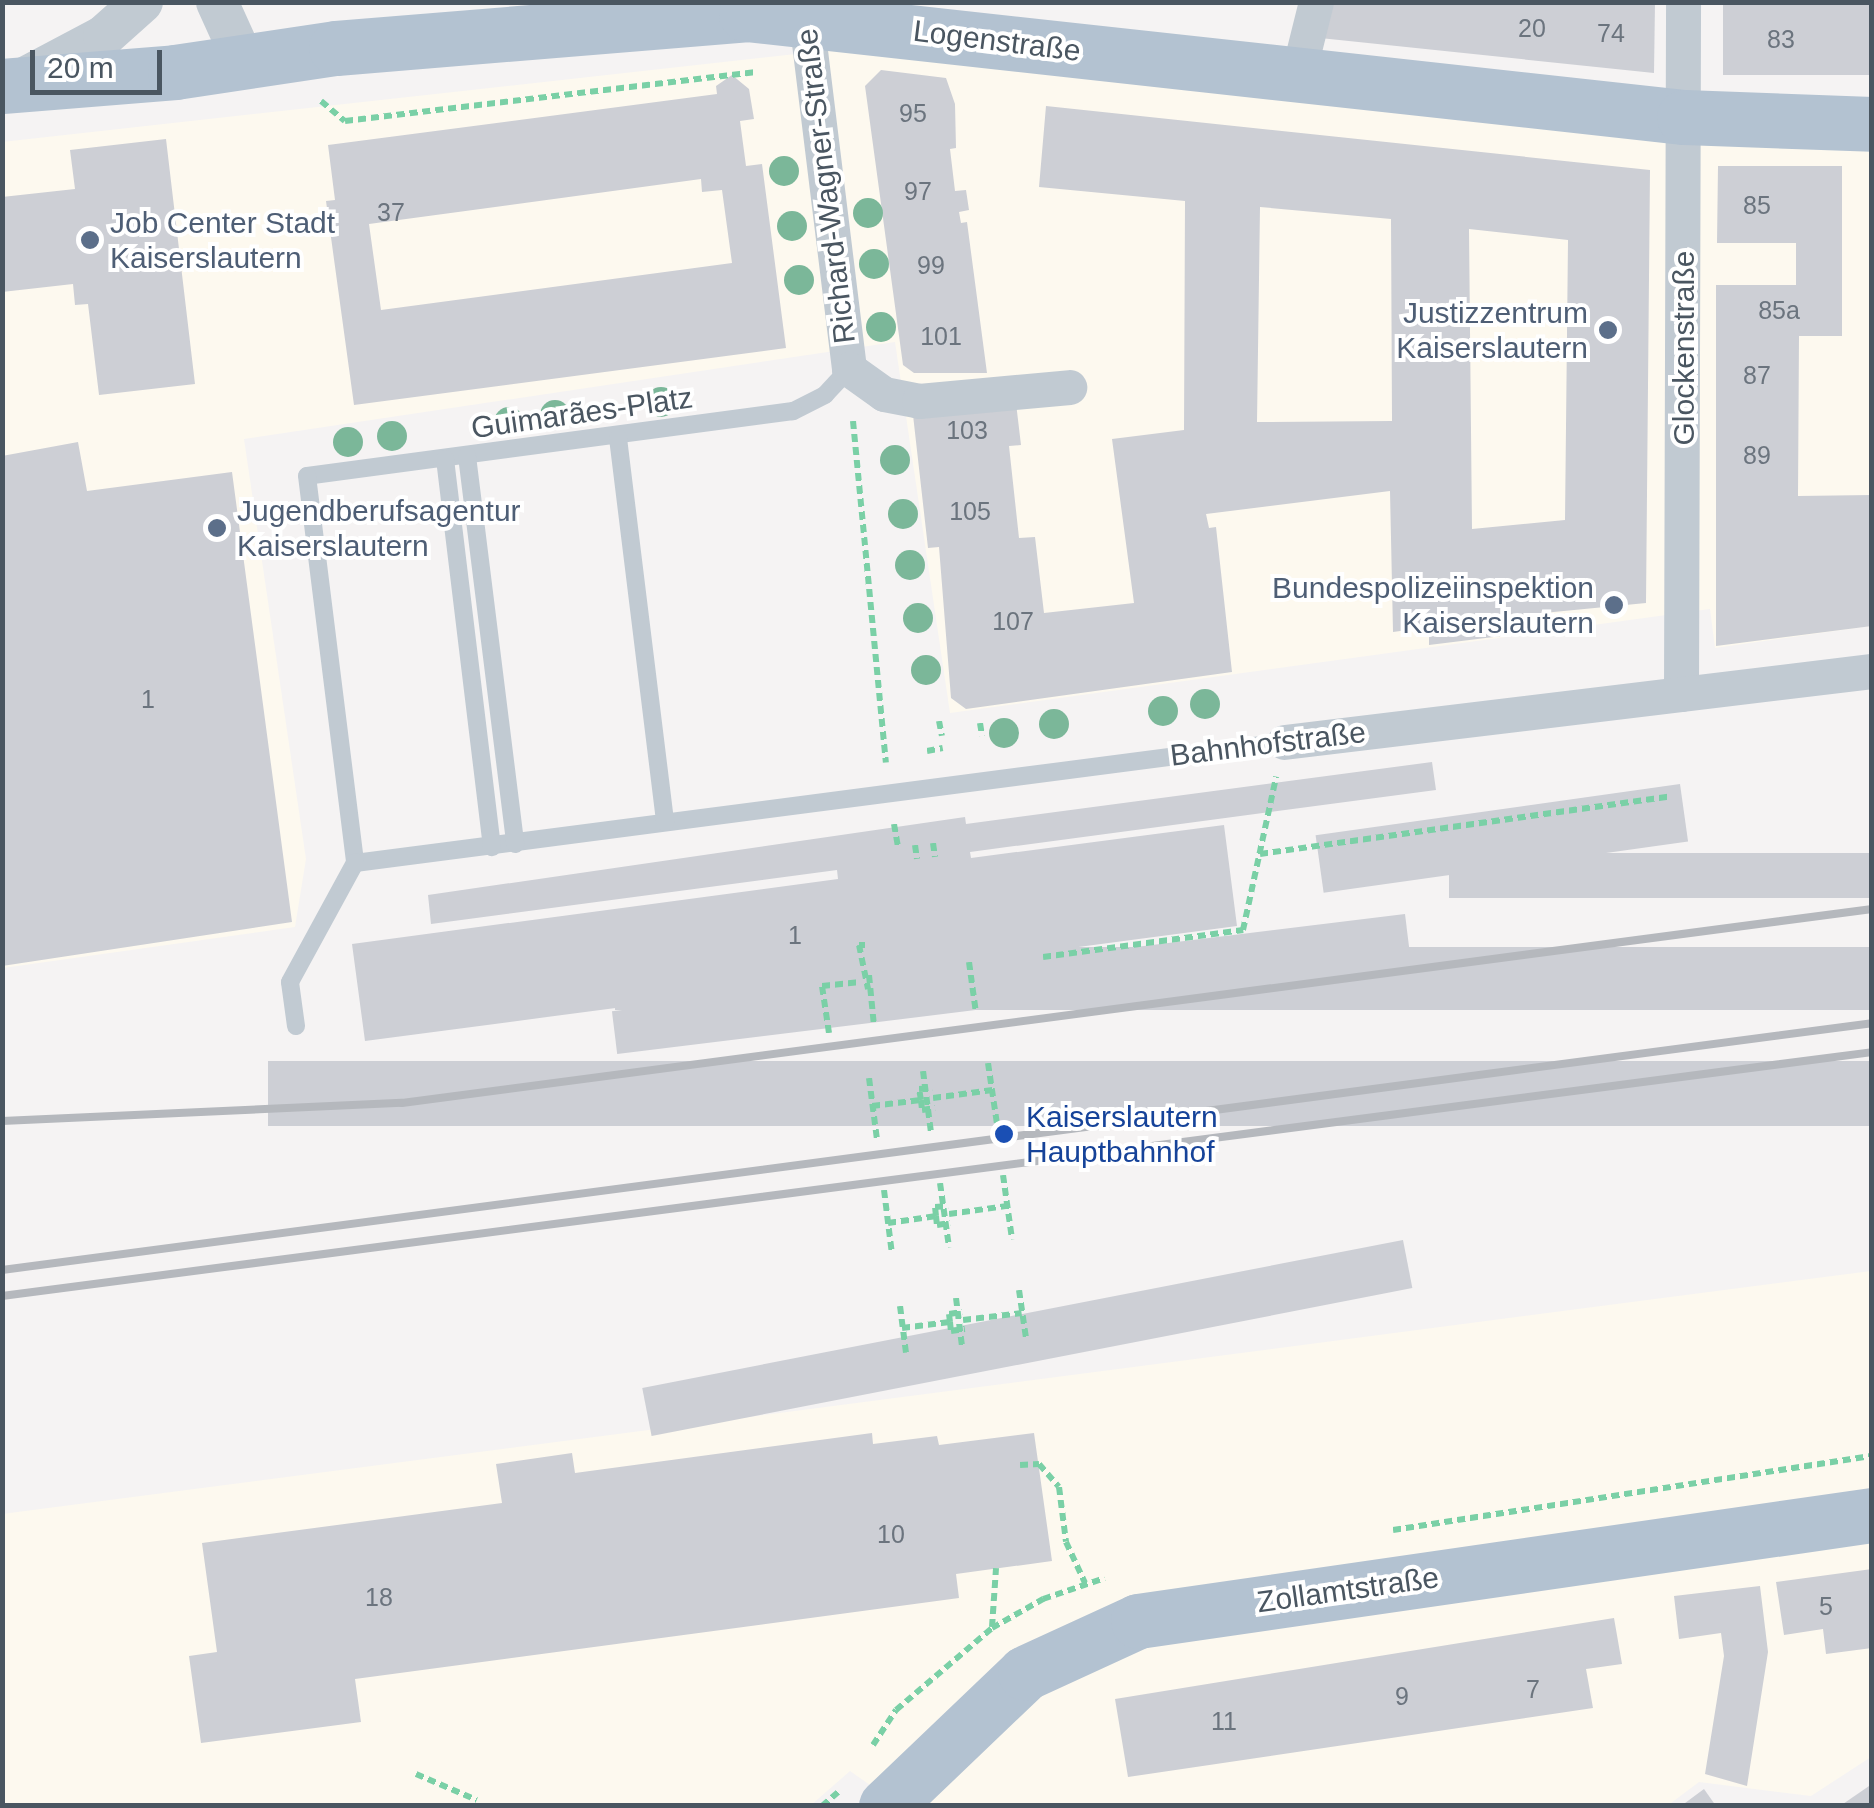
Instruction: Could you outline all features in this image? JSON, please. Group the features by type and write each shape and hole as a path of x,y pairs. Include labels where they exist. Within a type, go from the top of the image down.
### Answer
{"main road":[{"name":"Logenstraße","path":"7,86 244,64 336,48 686,16 805,11 1297,78 1684,117 1872,124"},
{"name":"Zollamtstraße","path":"886,1806 1026,1672 1138,1621 1872,1515"}],"street":[{"path":"7,86 104,36 142,2"},
{"path":"218,2 244,64"},
{"path":"1297,78 1316,2"},
{"name":"Glockenstraße","path":"1681,694 1683,2"},
{"name":"Richard-Wagner-Straße","path":"805,11 848,369"},
{"path":"848,369 884,394 919,401 1069,386"},
{"name":"Bahnhofstraße","path":"1284,742 1872,672"}],"lane":[{"name":"Guimarães-Platz","path":"355,863 308,476 618,438 793,411 826,395 848,369"},
{"path":"296,1026 290,982 355,863 665,822 618,438"},
{"path":"467,456 515,844"},
{"path":"445,459 492,847"},
{"name":"Bahnhofstraße","path":"665,822 1284,742"}],"path":[{"path":"320,101 346,121 754,72"},
{"path":"853,429 889,792 898,847"},
{"path":"939,721 942,736"},
{"path":"980,723 982,736"},
{"path":"1043,957 1244,930 1284,742"},
{"path":"927,750 943,748"},
{"path":"1260,854 1668,797"},
{"path":"933,843 935,857"},
{"path":"915,846 917,859"},
{"path":"865,945 859,945 874,1026"},
{"path":"969,962 976,1013"},
{"path":"868,990 869,975"},
{"path":"829,1033 822,986 858,982"},
{"path":"988,1063 997,1124"},
{"path":"923,1072 932,1133"},
{"path":"868,1078 877,1140"},
{"path":"932,1088 919,1090 922,1110 935,1108"},
{"path":"933,1098 992,1090"},
{"path":"872,1106 921,1100"},
{"path":"1003,1175 1012,1238"},
{"path":"940,1183 949,1246"},
{"path":"884,1190 892,1254"},
{"path":"949,1214 937,1226 935,1207 949,1214 1008,1206"},
{"path":"888,1223 936,1216"},
{"path":"1019,1290 1026,1338"},
{"path":"956,1298 962,1346"},
{"path":"900,1306 906,1354"},
{"path":"963,1320 951,1331 949,1314 963,1320 1022,1313"},
{"path":"902,1328 950,1322"},
{"path":"1020,1465 1038,1464 1058,1487 1066,1542 1085,1583"},
{"path":"992,1628 996,1568"},
{"path":"416,1774 477,1800"}],"shaded area":[{"path":"868,46 1871,138 1871,626 1715,648 1710,609 950,713 895,342 244,439 306,859 295,927 3,968 2,142"},
{"path":"1871,1271 1871,1757 1811,1796 1699,1782 1667,1806 900,1806 850,1771 810,1806 3,1805 2,1514"}],"building":[{"path":"1330,2 1655,2 1654,73 1320,38"},
{"path":"1723,2 1872,2 1872,75 1723,75"},
{"path":"881,70 946,78 955,104 956,148 950,149 955,191 966,190 969,210 959,212 961,223 967,222 987,373 914,373 903,365 865,86"},
{"path":"732,75 749,89 754,119 740,121 746,166 762,164 786,348 354,405 326,201 335,200 328,145 717,94 716,86","holes":["701,179 702,192 722,190 732,263 381,310 369,224"]},
{"name":"Justizzentrum Kaiserslautern","path":"1046,106 1650,170 1646,603 1533,614 1534,632 1429,645 1429,627 1393,632 1390,491 1206,514 1209,528 1216,527 1232,672 966,709 951,698 939,547 928,548 913,415 1016,403 1021,445 1009,446 1019,538 1035,537 1044,613 1134,603 1112,439 1184,430 1185,201 1039,187","holes":["1260,207 1391,219 1392,421 1257,422","1469,229 1568,240 1565,520 1472,529"]},
{"name":"Job Center Stadt Kaiserslautern","path":"166,139 195,384 99,395 88,304 75,305 73,284 2,292 2,197 75,189 70,150"},
{"path":"1718,166 1842,166 1842,336 1799,336 1798,496 1872,495 1872,626 1716,646 1716,285 1796,285 1796,243 1717,243"},
{"path":"78,442 87,491 232,472 292,922 2,966 2,456"},
{"path":"1432,762 1436,790 970,852 971,858 1224,825 1237,926 365,1041 352,944 838,879 837,870 431,924 428,895 965,817 966,824"},
{"path":"1680,784 1688,841 1324,893 1316,835"},
{"path":"1449,853 1872,853 1872,898 1449,898"},
{"path":"1405,914 1410,957 617,1054 612,1011"},
{"path":"615,947 1872,947 1872,1010 615,1010"},
{"path":"268,1061 1872,1061 1872,1126 268,1126"},
{"path":"1403,1240 1412,1288 652,1436 642,1388"},
{"path":"872,1433 873,1444 937,1436 939,1445 1034,1433 1052,1561 956,1574 959,1598 355,1679 361,1722 201,1743 189,1656 217,1652 202,1543 502,1503 496,1464 572,1453 575,1473"},
{"path":"1872,1569 1872,1648 1826,1654 1823,1629 1784,1635 1776,1582"},
{"path":"1760,1586 1768,1652 1747,1786 1705,1774 1724,1656 1721,1633 1679,1639 1674,1596"},
{"path":"1614,1618 1622,1664 1586,1669 1593,1708 1128,1777 1115,1699"},
{"path":"1872,1784 1872,1806 1840,1806"},
{"path":"1704,1789 1716,1806 1681,1806"}],"railway":[{"path":"2,1121 402,1103 1872,909"},
{"path":"2,1270 1872,1023"},
{"path":"2,1296 1872,1052"}],"place":[{"name":"Job Center Stadt Kaiserslautern","path":"90,240"},
{"name":"Justizzentrum Kaiserslautern","path":"1608,330"},
{"name":"Jugendberufsagentur Kaiserslautern","path":"217,528"},
{"name":"Bundespolizeiinspektion Kaiserslautern","path":"1614,605"},
{"name":"Kaiserslautern Hauptbahnhof","path":"1004,1134"}]}
